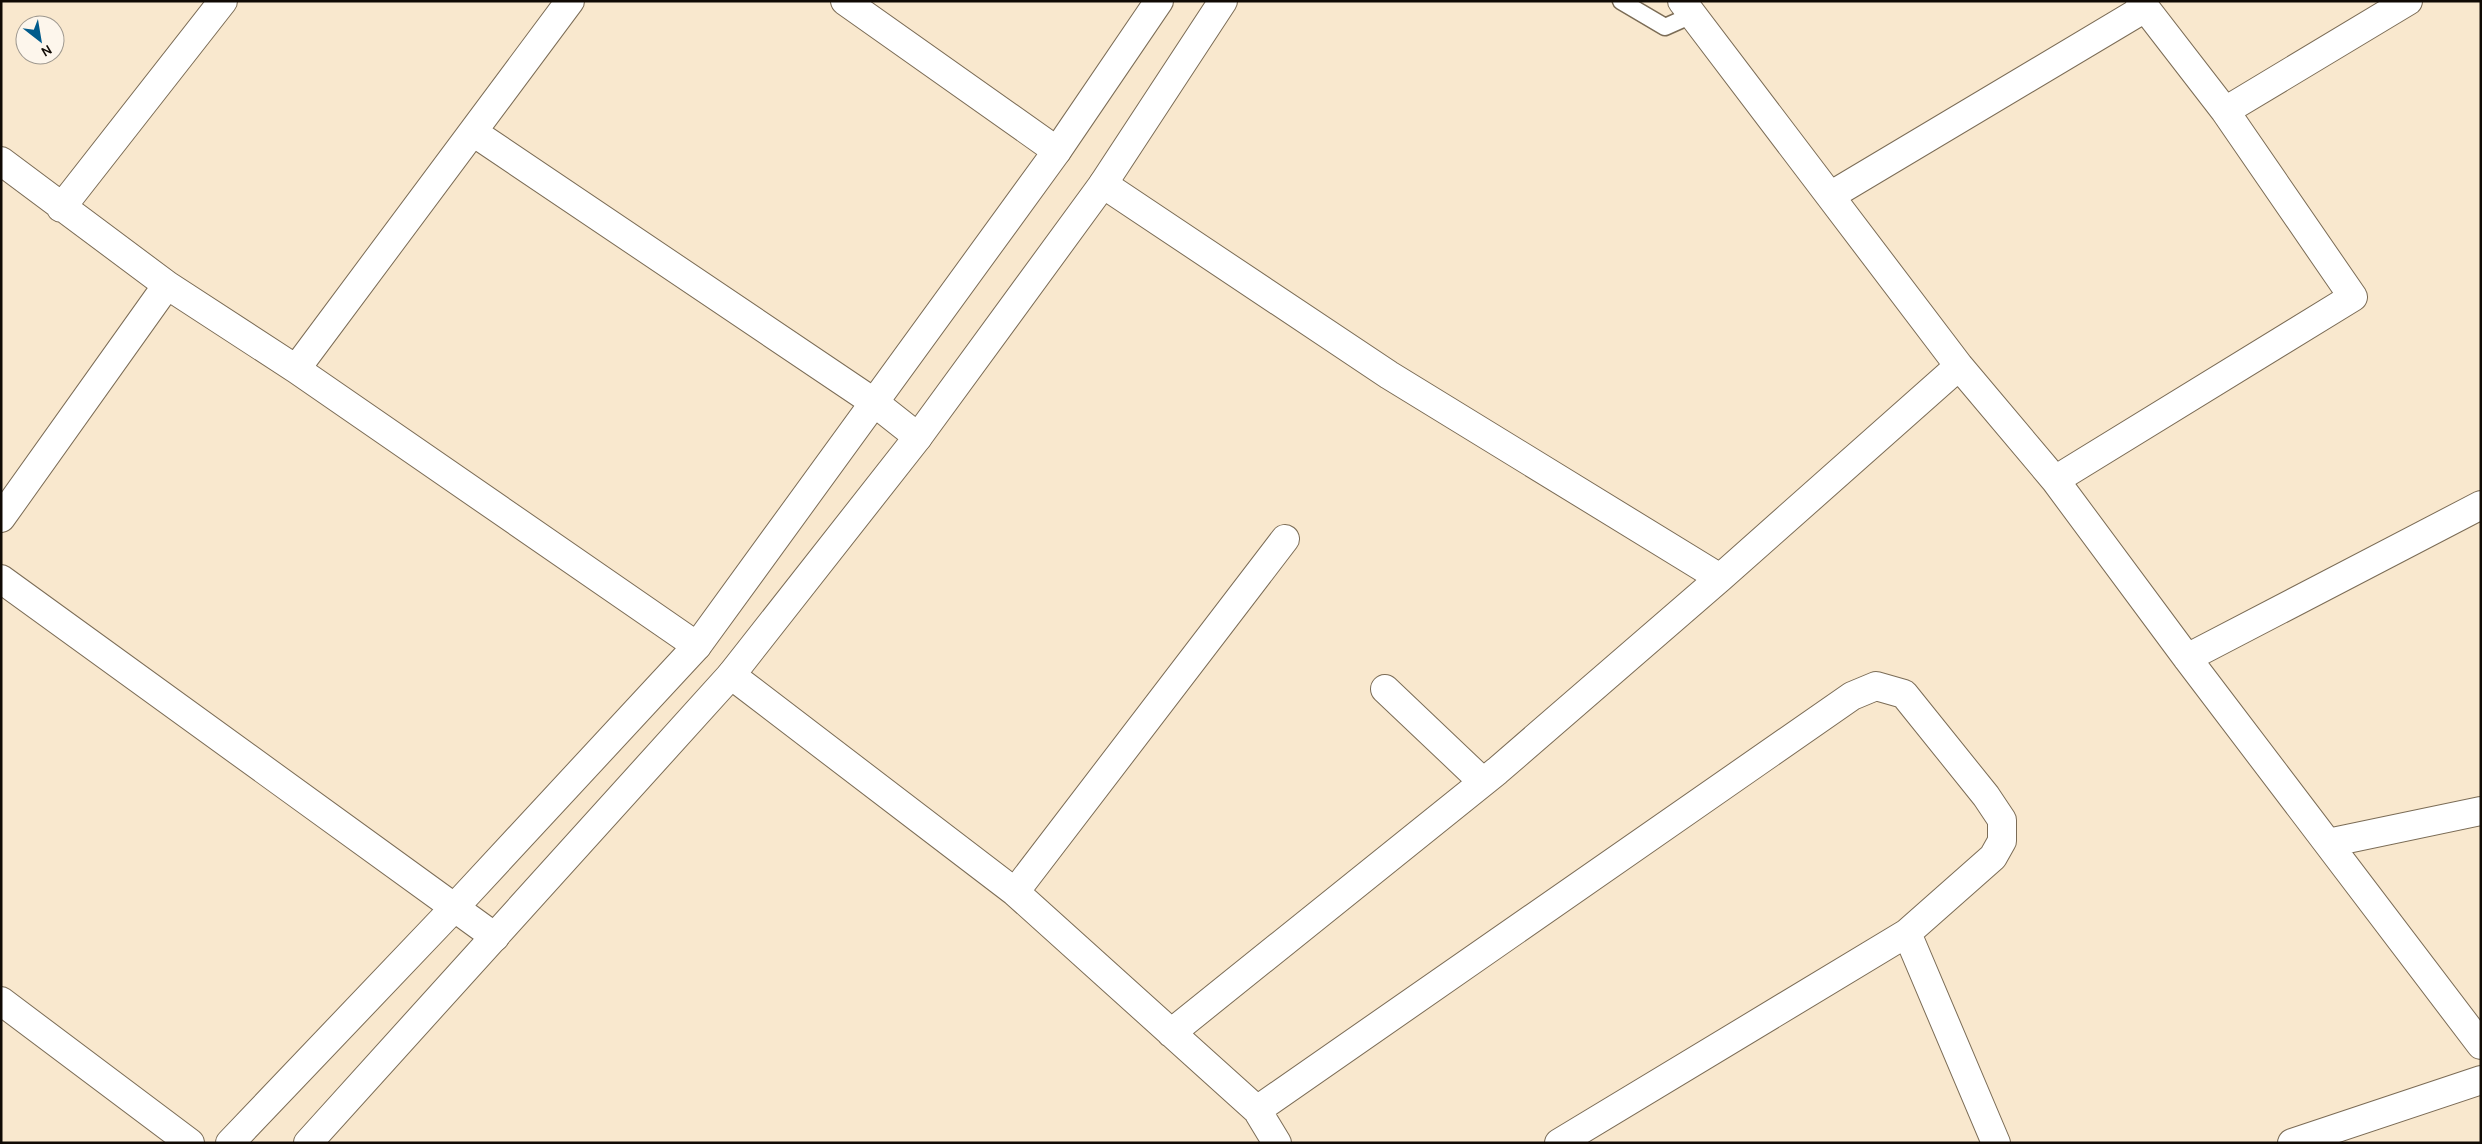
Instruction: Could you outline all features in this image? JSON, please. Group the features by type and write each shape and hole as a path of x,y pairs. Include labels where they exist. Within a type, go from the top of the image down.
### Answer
{"street":[{"path":"61,208 222,1"},
{"path":"296,369 570,1"},
{"path":"844,1 1057,150"},
{"path":"230,1143 454,908 697,646 1057,150 1159,1"},
{"path":"308,1143 731,675 918,437 1103,184 1223,1"},
{"path":"2225,111 2408,1"},
{"path":"1830,196 2143,5 2225,111 2353,297 2055,480"},
{"path":"1687,8 1959,366 2055,480 2187,658 2481,1045"},
{"path":"474,132 875,403 918,437"},
{"path":"1,161 61,208 167,285 296,369 697,646"},
{"path":"1103,184 1389,375 1720,578"},
{"path":"1,518 167,285"},
{"path":"1171,1033 1483,782 1720,578 1959,366"},
{"path":"2187,658 2481,505"},
{"path":"1014,892 1285,539"},
{"path":"1,579 495,937"},
{"path":"731,675 1014,892 1257,1110 1277,1143"},
{"path":"1257,1110 1830,710 1852,696 1876,686 1904,694 1986,796 2002,820 2002,840 1993,857 1907,933 1559,1143"},
{"path":"1385,690 1483,782"},
{"path":"2328,843 2481,811"},
{"path":"1907,933 1996,1143"},
{"path":"1,1001 190,1143"},
{"path":"2292,1143 2481,1080"}],"lane":[{"path":"1621,1 1664,27 1687,8"}]}
